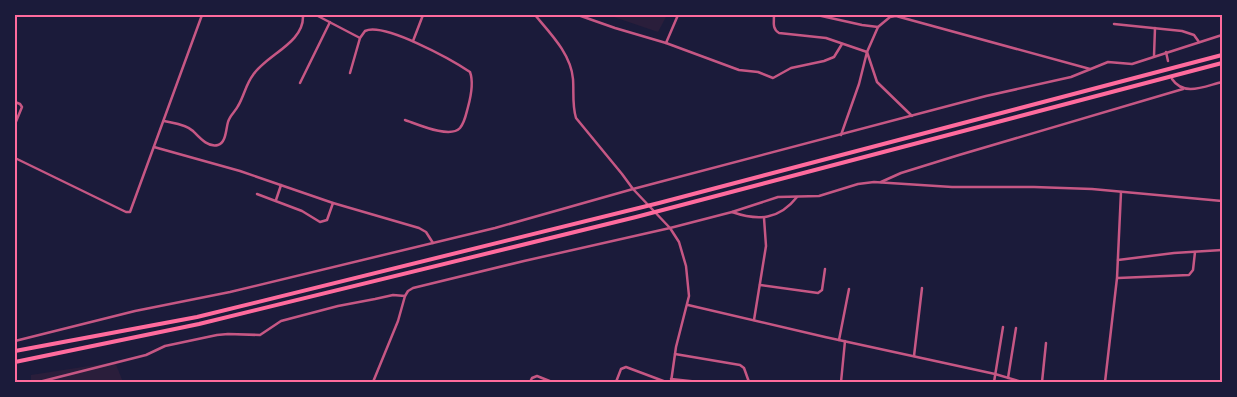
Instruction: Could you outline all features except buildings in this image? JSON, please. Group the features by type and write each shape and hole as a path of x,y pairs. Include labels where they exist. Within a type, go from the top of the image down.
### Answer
{"highway":[{"path":"15,351 197,317 660,203 1222,55"},
{"path":"15,362 199,324 636,217 1222,63"},
{"path":"1084,91 1086,98"}],"street":[{"path":"15,158 126,212 130,212 202,15"},
{"path":"164,121 188,128 205,142 213,145 219,145 223,142 230,116 238,107 253,73 287,45 300,31 304,16 295,15"},
{"path":"316,15 360,38"},
{"path":"413,41 423,15"},
{"path":"534,15 551,34 570,64 573,77 573,109 576,118 633,189 670,228 679,242 689,282 688,305 675,354 671,380 699,382"},
{"path":"578,15 666,43 739,70 758,72 773,78 791,68 834,57 842,44"},
{"path":"666,43 678,15"},
{"path":"774,15 775,30 779,33 826,38 867,52"},
{"path":"817,15 862,25 878,26"},
{"path":"841,135 859,84 867,52 878,26 889,16 896,16 959,32 1061,63 1092,70"},
{"path":"300,83 330,22"},
{"path":"1114,24 1191,33 1199,42"},
{"path":"350,73 360,38 365,30 374,28 413,41 470,72 472,92 465,121 459,129 454,132 443,132 405,120"},
{"path":"1154,56 1155,28"},
{"path":"15,341 135,311 230,292 495,228 633,189 986,96 1071,77 1108,62 1132,64 1222,35"},
{"path":"867,52 877,82 912,116"},
{"path":"1166,52 1168,61"},
{"path":"1172,79 1175,84 1183,89 1190,90 1222,82"},
{"path":"880,182 901,173 959,155 1183,89"},
{"path":"15,102 22,107 15,124"},
{"path":"154,147 240,171 333,203 418,228 426,232 432,243"},
{"path":"373,382 398,321 405,296 408,291 414,288 670,228 778,198 819,196 858,184 880,182 952,187 1034,187 1222,200"},
{"path":"276,201 281,185"},
{"path":"1105,382 1117,278 1121,192"},
{"path":"257,194 302,211 320,222 327,220 333,203"},
{"path":"732,212 748,218 764,218 788,208 797,197"},
{"path":"754,320 766,246 764,218"},
{"path":"1118,260 1162,254 1222,250"},
{"path":"1117,278 1189,275 1193,270 1195,252"},
{"path":"760,285 818,293 822,290 825,270"},
{"path":"914,356 922,288"},
{"path":"839,340 849,289"},
{"path":"39,382 137,358 165,346 217,335 260,336 281,321 375,298 405,296"},
{"path":"688,305 995,374 1022,382"},
{"path":"994,382 1003,327"},
{"path":"1008,378 1016,328"},
{"path":"841,382 845,341"},
{"path":"1042,382 1046,343"},
{"path":"675,354 740,365 744,368 749,382"},
{"path":"616,382 621,369 626,367 666,382"},
{"path":"530,382 532,378 537,376 552,382"}],"shaded area":[{"path":"608,15 667,15 658,32"},
{"path":"115,362 123,382 31,382 31,375"}]}
